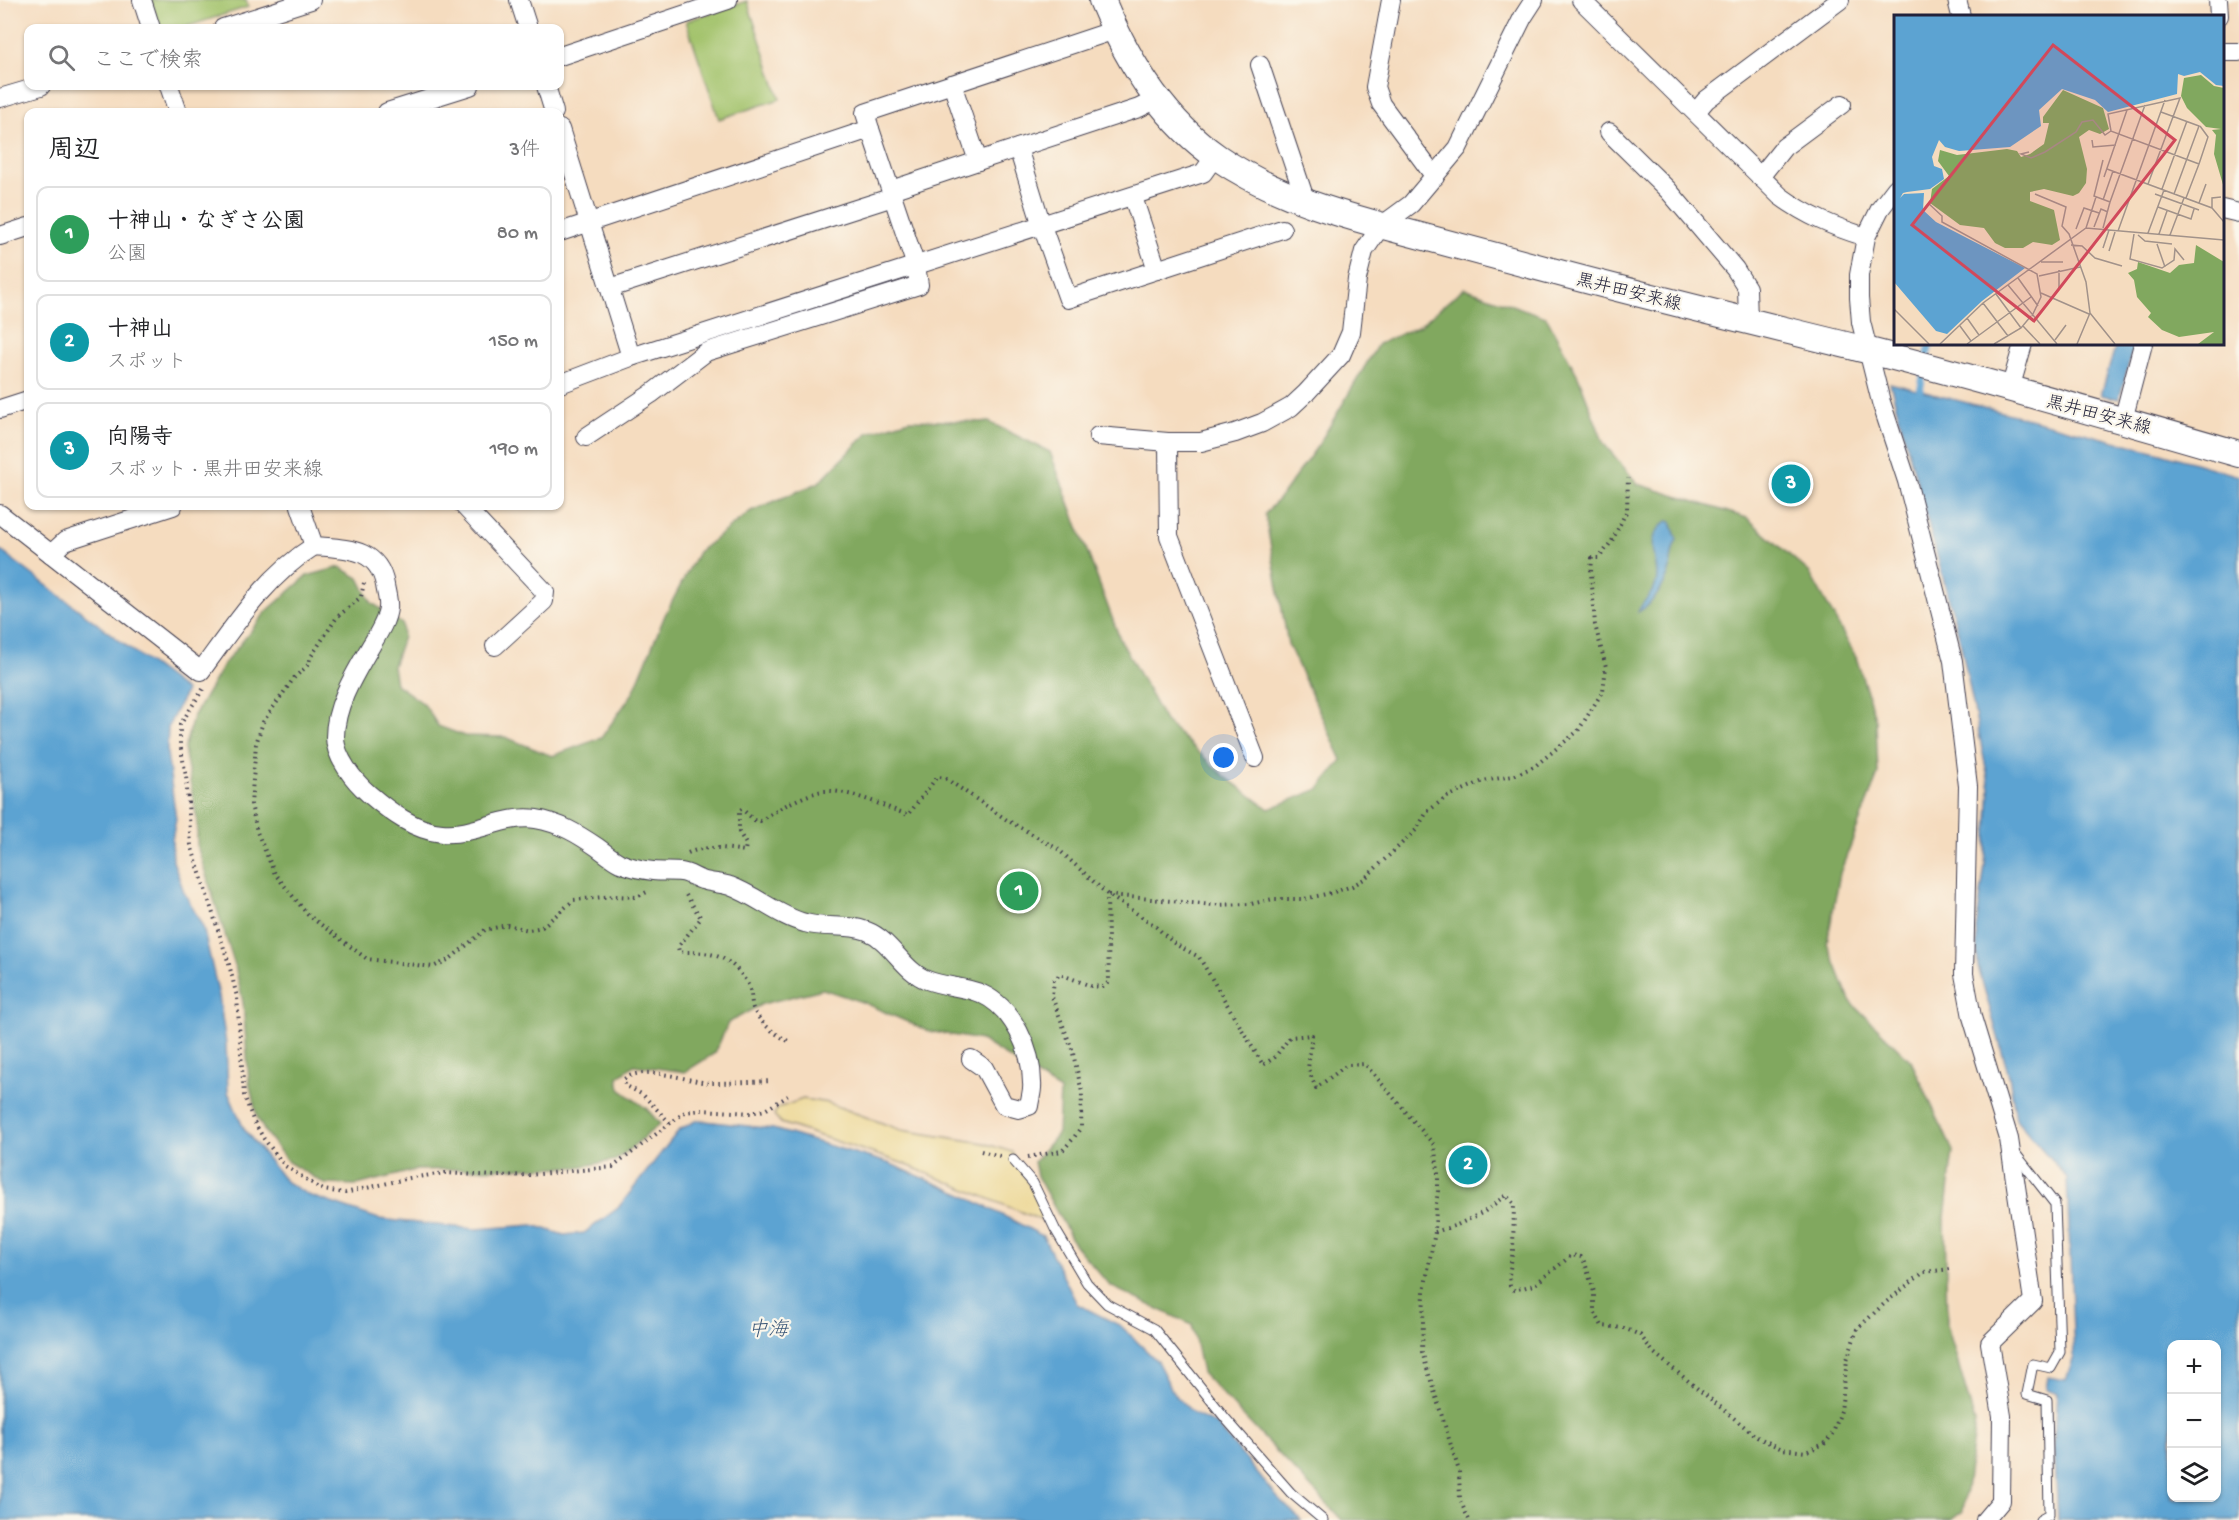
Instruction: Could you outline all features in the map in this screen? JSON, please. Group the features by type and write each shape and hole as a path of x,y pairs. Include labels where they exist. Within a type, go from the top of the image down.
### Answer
{"main road":[{"name":"黒井田安来線","path":"1102,0 1115,30 1157,99 1183,128 1215,156 1268,186 1306,202 1381,226 1613,288 1869,351 2239,454"}],"street":[{"path":"142,0 150,24"},
{"path":"236,24 311,0"},
{"path":"519,0 527,24"},
{"path":"564,55 729,0"},
{"path":"1391,0 1375,87 1381,104 1435,177"},
{"path":"1098,436 1168,442 1201,442 1262,423 1291,407 1306,393 1341,355 1351,332 1357,279 1364,251 1381,226 1411,204 1458,148 1523,17 1534,0"},
{"path":"1581,0 1760,177 1798,210 1819,221 1866,237"},
{"path":"1696,112 1706,100 1840,0"},
{"path":"1957,0 1961,15"},
{"path":"2218,0 2219,15"},
{"path":"586,437 651,394 706,352 919,285 916,266 865,113 1115,30"},
{"path":"1260,65 1306,202"},
{"path":"952,84 978,161"},
{"path":"0,98 27,90"},
{"path":"170,90 177,108"},
{"path":"400,108 457,90"},
{"path":"547,90 553,108"},
{"path":"610,288 892,194 978,161 1139,108 1157,99"},
{"path":"1760,177 1784,147 1842,104"},
{"path":"564,231 870,129"},
{"path":"1609,132 1668,190 1735,268 1747,288 1748,321"},
{"path":"564,142 631,357"},
{"path":"1018,148 1068,299 1282,229"},
{"path":"564,382 631,357 1203,173 1215,156"},
{"path":"1894,191 1880,209 1866,237 1860,266 1861,322 1881,402 1907,481 1953,662 1968,786 1964,974 1972,1017 2008,1139 2033,1301 1990,1343 2002,1416 2001,1501 1985,1520"},
{"path":"1133,197 1157,270"},
{"path":"2224,209 2239,213"},
{"path":"0,236 24,228"},
{"path":"2010,389 2023,345"},
{"path":"2123,420 2144,345"},
{"path":"0,409 24,401"},
{"path":"1168,442 1169,536 1255,758"},
{"path":"51,554 65,541 161,510"},
{"path":"301,510 314,546"},
{"path":"468,510 545,592 544,601 495,646"},
{"path":"0,514 201,671 240,616 283,570 314,546 348,549 366,555 377,564 383,576 388,609 380,631 346,692 335,739 337,751 344,764 365,791 386,808 418,828 442,833 471,832 512,819 534,819 560,825 619,862 652,871 684,872 704,881 729,885 788,918 808,924 850,927 869,932 889,947 908,968 926,980 981,994 1002,1007 1017,1029 1030,1063 1033,1085 1029,1106 1019,1109 1004,1105 984,1068 971,1059"}],"lane":[{"path":"2008,1139 2010,1147 2055,1204 2060,1352 2051,1368 2033,1364 2027,1394 2047,1400 2049,1515 2040,1520"},
{"path":"1013,1160 1033,1183 1055,1229 1087,1283 1107,1304 1154,1329 1226,1419 1291,1493 1323,1520"}],"path":[{"path":"1062,1150 1074,1139 1082,1127 1082,1092 1072,1049 1052,997 1054,980 1060,974 1091,986 1102,987 1109,982 1107,897 1109,895 1127,896 1213,905 1251,904 1273,899 1304,899 1331,893 1364,879 1416,830 1427,812 1445,798 1483,781 1513,776 1543,760 1578,731 1604,692 1606,667 1595,625 1592,558 1599,558 1612,541 1627,510 1628,478"},
{"path":"201,671 204,687 180,725 191,845 229,964 237,997 244,1095 253,1120 264,1139 285,1166 323,1190 345,1193 410,1178 446,1173 529,1175 614,1167 685,1112 702,1110 751,1113 765,1110 788,1095"},
{"path":"682,891 701,918 678,947 679,952 705,952 732,963 747,982 756,1014 773,1034 789,1042"},
{"path":"670,1124 643,1095 625,1084 624,1079 630,1074 641,1072 708,1083 771,1081"},
{"path":"1435,1232 1457,1225 1484,1212 1506,1195 1514,1204 1513,1251 1509,1275 1510,1286 1514,1290 1534,1285 1572,1255 1581,1257 1586,1263 1594,1292 1594,1311 1602,1326 1624,1328 1640,1335 1654,1353 1757,1437 1782,1449 1797,1452 1817,1449 1826,1443 1833,1433 1841,1411 1846,1360 1857,1329 1924,1272 1951,1269"}],"green space":[{"path":"151,0 246,0 248,7 195,24 159,24"},
{"path":"747,1 780,99 719,119 686,21"},
{"path":"1464,288 1546,317 1578,376 1604,444 1638,484 1747,518 1809,572 1856,657 1876,721 1878,774 1840,873 1827,943 1850,1001 1911,1061 1953,1151 1945,1217 1947,1325 1975,1422 1963,1511 1951,1520 1342,1520 1202,1373 1192,1325 1110,1286 1075,1245 1037,1176 1034,1162 1058,1133 1060,1091 981,1040 928,1031 862,1002 823,989 762,1004 728,1023 715,1053 685,1072 634,1065 618,1077 620,1089 647,1109 660,1124 616,1160 578,1167 416,1170 357,1185 325,1184 288,1162 265,1132 257,1117 249,1082 243,1002 235,966 197,846 197,820 184,749 193,717 224,664 267,611 307,576 340,567 359,578 371,602 402,624 403,637 393,666 396,684 424,704 438,726 465,736 505,737 552,756 601,738 633,693 665,615 698,552 751,511 818,483 868,433 909,420 989,422 1050,452 1120,639 1165,721 1223,775 1269,809 1319,789 1342,760 1288,644 1265,514 1282,495 1319,444 1378,344 1419,326"}],"sand":[{"path":"803,1099 828,1103 901,1130 984,1143 1012,1152 1047,1217 1043,1221 902,1163 781,1123 774,1115 778,1108"}],"water":[{"path":"2116,345 2134,345 2119,399 2101,395"},
{"path":"1890,383 2161,453 2239,476 2239,1520 2058,1520 2054,1439 2057,1393 2046,1389 2048,1377 2066,1380 2074,1357 2067,1178 2016,1119 2009,1076 1978,967 1976,929 1985,865 1990,788 1960,640"},
{"path":"1667,521 1671,522 1677,540 1670,568 1654,599 1638,612 1656,583 1653,544 1659,529"},
{"name":"中海","path":"0,550 186,691 168,727 167,753 176,819 172,840 173,861 184,892 203,927 219,996 226,1044 228,1092 244,1129 285,1181 308,1195 379,1219 475,1229 533,1225 564,1235 584,1233 618,1208 679,1130 697,1120 773,1129 888,1163 961,1194 1043,1236 1077,1304 1121,1326 1157,1361 1174,1394 1194,1414 1217,1425 1278,1498 1301,1520 0,1520"}],"waterway":[{"path":"1918,400 1930,345"}],"place":[{"name":"向陽寺","path":"1791,484"},
{"name":"十神山・なぎさ公園","path":"1019,891"},
{"name":"十神山","path":"1468,1165"}]}
